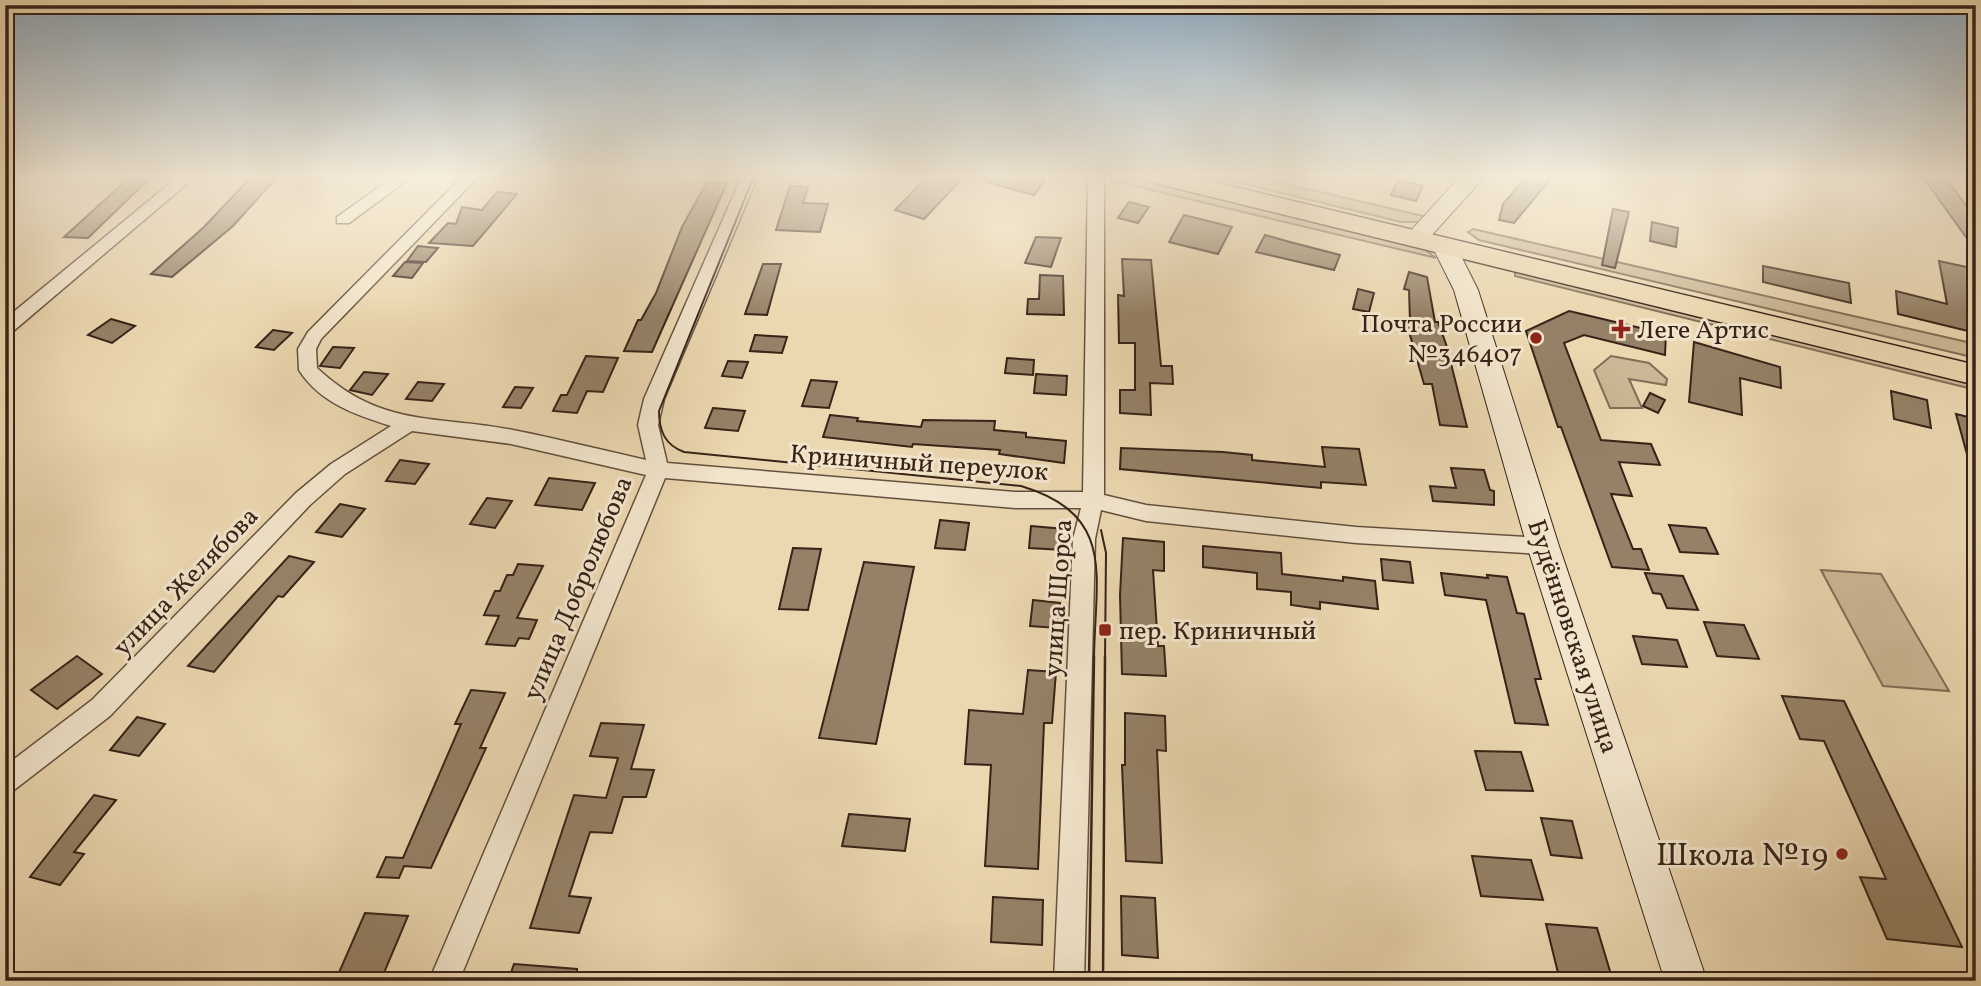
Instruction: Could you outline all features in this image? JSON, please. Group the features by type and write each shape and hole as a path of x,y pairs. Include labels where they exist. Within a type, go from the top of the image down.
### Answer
{"main road":[{"path":"1360,222 1976,362"},
{"path":"1371,222 1433,238 1482,255 1976,375"}],"street":[{"path":"5,329 135,222"},
{"name":"Криничный переулок","path":"427,222 314,336 307,349 308,370 334,396 360,409 409,424 511,437 658,470 1015,500 1093,500 1146,513 1356,535 1543,546"},
{"name":"улица Добролюбова","path":"443,981 658,470 648,425 654,399 731,222"},
{"name":"улица Щорса","path":"1069,981 1084,539 1093,500 1096,222"},
{"path":"1433,238 1444,222"},
{"name":"Будённовская улица","path":"1433,238 1466,290 1543,546 1686,981"},
{"path":"1466,290 1482,255"},
{"name":"улица Желябова","path":"5,782 101,708 303,499 338,469 409,424"}],"shaded area":[{"path":"1285,222 1323,222 1419,245 1436,258"},
{"path":"1473,229 1976,344 1976,358 1479,240 1468,232"},
{"path":"1515,268 1976,379 1976,390 1515,276"},
{"path":"1611,356 1649,363 1667,379 1666,385 1629,379 1642,408 1610,408 1594,370"},
{"path":"1821,570 1881,574 1949,691 1883,686"}],"building":[{"path":"80,222 105,222 88,238 64,237"},
{"path":"209,222 237,222 172,277 151,274"},
{"path":"493,222 473,246 429,243 448,223"},
{"path":"685,222 710,222 652,352 624,351 638,320 641,320 656,293"},
{"path":"779,222 823,222 820,232 776,230"},
{"path":"1180,222 1212,222 1232,227 1218,254 1169,242"},
{"path":"1610,222 1626,222 1615,268 1602,265"},
{"path":"1652,222 1678,228 1676,247 1650,241"},
{"path":"1955,222 1976,222 1976,251"},
{"path":"1265,235 1340,255 1334,270 1256,252"},
{"path":"1036,237 1061,238 1051,267 1025,263"},
{"path":"418,246 438,248 426,262 407,261"},
{"path":"1122,259 1151,260 1161,366 1172,366 1173,384 1150,383 1151,415 1120,413 1120,390 1135,390 1135,343 1119,343 1118,295 1124,296"},
{"path":"1939,261 1976,269 1976,333 1898,314 1896,291 1947,304"},
{"path":"405,262 423,263 412,278 393,276"},
{"path":"763,264 781,264 767,315 745,314"},
{"path":"1763,266 1849,283 1851,303 1763,282"},
{"path":"1409,272 1427,277 1435,322 1438,322 1446,344 1467,427 1440,425 1432,384 1424,384 1406,321 1410,321 1409,290 1404,289"},
{"path":"1040,275 1063,276 1064,315 1027,314 1028,299 1039,299"},
{"path":"1358,289 1374,293 1369,312 1353,309"},
{"path":"1569,311 1666,334 1665,355 1584,335 1564,343 1601,440 1651,444 1660,465 1619,462 1632,496 1611,494 1633,549 1641,549 1649,570 1612,567 1561,427 1558,427 1526,331"},
{"path":"111,319 135,326 112,343 88,335"},
{"path":"273,330 292,333 274,350 256,347"},
{"path":"755,335 787,337 782,353 750,351"},
{"path":"1694,342 1780,367 1781,388 1740,378 1742,415 1689,402"},
{"path":"333,347 354,348 340,368 320,366"},
{"path":"586,356 618,358 603,392 587,391 577,413 553,411 561,395 567,395"},
{"path":"1007,358 1034,360 1033,375 1005,373"},
{"path":"728,361 748,362 742,378 722,376"},
{"path":"364,372 388,374 372,395 350,390"},
{"path":"1036,374 1067,376 1066,395 1034,393"},
{"path":"811,380 837,382 829,408 802,406"},
{"path":"418,382 444,384 432,401 406,399"},
{"path":"515,387 533,388 521,408 503,407"},
{"path":"1891,391 1927,400 1931,428 1894,419"},
{"path":"1650,393 1665,400 1658,413 1643,406"},
{"path":"713,408 745,411 738,431 705,428"},
{"path":"1956,414 1976,419 1976,468 1971,469"},
{"path":"830,415 858,418 857,421 921,427 923,420 995,421 994,430 1066,441 1064,463 999,454 1000,450 913,444 912,447 823,437"},
{"path":"1322,447 1359,449 1366,485 1321,482 1321,488 1120,469 1121,448 1223,452 1252,455 1252,460 1325,467"},
{"path":"400,460 429,464 415,484 386,481"},
{"path":"1451,468 1484,470 1490,490 1494,491 1494,505 1433,501 1430,486 1456,488"},
{"path":"549,478 595,483 582,510 535,505"},
{"path":"487,498 512,501 495,528 470,524"},
{"path":"340,504 365,509 342,537 316,532"},
{"path":"940,520 969,523 965,550 935,548"},
{"path":"1669,525 1706,528 1718,554 1680,552"},
{"path":"1031,526 1065,529 1063,550 1029,548"},
{"path":"1123,538 1164,542 1164,571 1153,570 1158,646 1164,646 1166,676 1122,674 1120,595"},
{"path":"1203,546 1281,553 1282,574 1343,581 1343,577 1375,581 1378,609 1320,602 1320,609 1291,605 1291,592 1257,589 1257,573 1203,567"},
{"path":"793,548 821,549 808,610 779,609"},
{"path":"289,556 314,562 283,597 278,596 214,672 188,666"},
{"path":"1381,559 1410,562 1413,583 1383,580"},
{"path":"864,562 914,567 876,744 819,738"},
{"path":"518,564 543,566 517,618 537,620 529,639 519,638 515,646 486,644 499,616 484,615 495,591 500,591 507,575 513,575"},
{"path":"1441,573 1488,578 1487,575 1507,577 1517,613 1524,614 1541,679 1535,679 1548,725 1515,723 1486,600 1445,595"},
{"path":"1645,573 1683,576 1698,610 1667,608 1661,594 1653,593"},
{"path":"1033,600 1060,603 1058,628 1030,626"},
{"path":"1704,622 1744,625 1759,659 1717,656"},
{"path":"1633,636 1677,640 1687,667 1642,664"},
{"path":"77,656 102,674 57,709 31,690"},
{"path":"1028,670 1056,672 1052,723 1044,723 1038,869 985,866 991,765 965,764 969,710 1023,714"},
{"path":"471,690 505,693 480,748 486,748 431,868 404,866 399,878 377,877 386,857 403,858 461,724 455,724"},
{"path":"1782,696 1844,701 1962,947 1887,939 1860,877 1886,879 1824,741 1800,739"},
{"path":"1125,713 1165,716 1166,751 1157,750 1162,863 1126,861 1122,765 1125,765"},
{"path":"137,717 165,724 139,756 110,750"},
{"path":"601,723 644,725 631,769 654,770 646,797 623,797 612,833 590,832 569,896 591,898 579,933 530,928 574,795 606,798 618,758 590,756"},
{"path":"1475,751 1521,752 1533,791 1486,790"},
{"path":"94,795 116,800 74,852 84,854 60,885 30,877"},
{"path":"849,814 910,819 905,851 842,846"},
{"path":"1541,818 1572,821 1582,858 1551,855"},
{"path":"1472,856 1531,860 1543,900 1481,896"},
{"path":"1121,896 1155,898 1158,958 1122,955"},
{"path":"993,897 1043,900 1042,945 991,942"},
{"path":"365,913 408,916 381,980 337,977"},
{"path":"1546,924 1597,928 1613,981 1560,981"},
{"path":"514,964 577,969 577,981 508,981"}],"tram line":[{"path":"735,222 659,411 660,425 668,441 684,452 1021,486 1052,498 1073,514 1087,532 1094,552 1097,575 1094,658"},
{"path":"1101,530 1106,553 1105,658"},
{"path":"1089,981 1094,656"},
{"path":"1103,981 1105,656"}],"place":[{"name":"Леге Артис","path":"1621,329"},
{"name":"Почта России №346407","path":"1536,338"},
{"name":"пер. Криничный","path":"1105,630"},
{"name":"Школа №19","path":"1842,854"}]}
